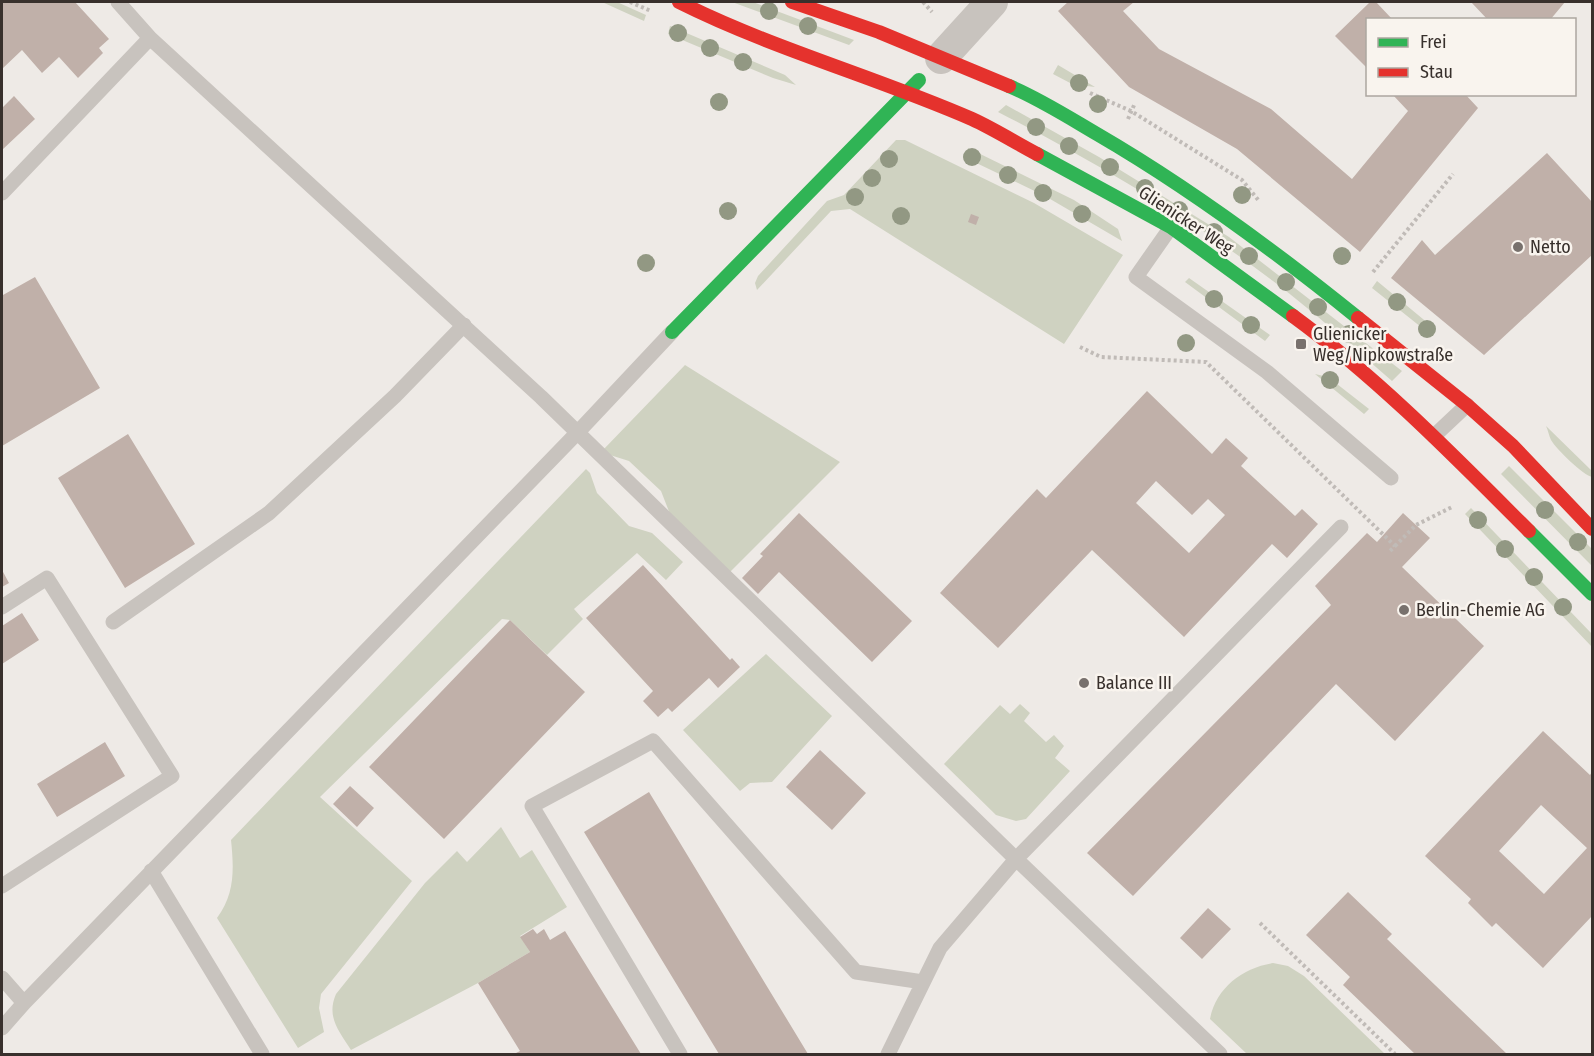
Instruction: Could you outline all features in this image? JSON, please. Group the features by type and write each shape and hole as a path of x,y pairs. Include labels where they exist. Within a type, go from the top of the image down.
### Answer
{"main road":[{"name":"Glienicker Weg","path":"679,2 717,21 974,120 1171,227 1301,322 1394,399 1593,594"},
{"name":"Glienicker Weg","path":"792,2 879,32 934,65 1028,94 1196,195 1302,273 1467,405 1589,519"},
{"path":"672,332 934,65"}],"street":[{"path":"934,65 992,2"}],"lane":[{"path":"118,2 150,38 579,432 1016,859 1220,1054"},
{"path":"2,193 150,38"},
{"path":"1171,227 1136,277 1267,372 1391,478"},
{"path":"113,622 269,513 395,396 464,325"},
{"path":"2,1028 151,871 579,432 672,332"},
{"path":"1434,436 1467,405"},
{"path":"888,1054 940,948 1016,859 1341,527"},
{"path":"2,607 48,578 172,776 2,886"},
{"path":"680,1054 532,806 653,741 856,972 923,982"},
{"path":"151,871 262,1054"},
{"path":"2,978 24,1003"}],"path":[{"path":"923,2 932,12"},
{"path":"1127,122 1135,103"},
{"path":"1372,272 1453,174"},
{"path":"1080,347 1101,357 1206,362 1395,546"},
{"path":"1388,553 1416,525 1452,507"},
{"path":"1260,923 1395,1054"}],"green space":[{"path":"602,2 617,2 646,15 644,21"},
{"path":"732,2 753,2 854,40 849,45"},
{"path":"670,26 785,75 796,85 773,78 668,34"},
{"path":"1058,65 1095,87 1072,84 1053,74"},
{"path":"1006,105 1099,157 1229,237 1402,371 1392,381 1303,305 1240,257 1139,190 998,112"},
{"path":"896,140 905,140 1034,203 1123,255 1064,344 850,209 831,211 757,290 755,283 758,276 827,201 844,195"},
{"path":"968,148 1074,200 1118,229 1122,241 1045,196 966,158"},
{"path":"1189,278 1270,335 1265,341 1185,282"},
{"path":"1377,281 1435,329 1431,335 1372,288"},
{"path":"685,365 840,462 730,572 670,514 661,491 629,461 610,455 603,450"},
{"path":"1315,374 1328,377 1369,409 1364,414"},
{"path":"1546,426 1592,471 1592,477 1559,450 1551,440"},
{"path":"1509,466 1592,549 1592,566 1501,474"},
{"path":"586,469 590,473 597,493 629,526 652,533 683,562 666,580 637,553 574,609 583,619 547,655 510,620 502,619 320,797 412,881 321,994 319,1008 324,1032 298,1048 217,918 227,900 232,881 231,840"},
{"path":"1471,508 1592,634 1592,647 1465,514"},
{"path":"766,654 832,716 772,782 750,783 740,791 683,730"},
{"path":"1020,704 1030,713 1024,721 1046,742 1054,735 1064,746 1055,758 1070,771 1026,819 1016,821 996,815 944,764 1000,705 1010,714"},
{"path":"501,827 520,858 532,850 567,907 520,936 530,952 478,983 351,1050 338,1030 333,1017 333,1002 336,994 425,883 457,851 467,862"},
{"path":"1273,963 1288,966 1304,976 1385,1054 1247,1054 1210,1019 1213,1008 1224,989 1232,981 1251,969"}],"building":[{"path":"2,2 75,2 109,39 99,48 103,53 78,78 59,57 42,73 22,50 2,69"},
{"path":"1068,2 1134,2 1123,11 1159,49 1271,109 1352,179 1408,111 1394,96 1467,96 1478,108 1360,252 1237,149 1129,87 1058,11"},
{"path":"1370,2 1376,2 1391,18 1366,18 1366,67 1335,36"},
{"path":"1471,2 1565,2 1552,18 1486,18"},
{"path":"14,96 35,119 2,150 2,108"},
{"name":"Netto","path":"1547,153 1592,202 1592,255 1484,355 1391,278 1422,240 1435,255"},
{"path":"971,214 979,217 976,225 968,222"},
{"path":"35,277 100,388 2,446 2,293 3,295"},
{"path":"1147,391 1212,454 1226,438 1248,458 1241,466 1295,516 1302,509 1318,524 1287,558 1272,544 1184,637 1092,550 998,648 940,593 1037,489 1046,498","holes":["1156,481 1192,515 1208,499 1225,515 1189,553 1136,503"]},
{"path":"128,434 195,544 125,588 58,478"},
{"path":"799,513 912,621 872,662 779,572 758,594 742,578 763,556 760,554"},
{"path":"1403,513 1430,538 1402,567 1484,646 1395,741 1336,684 1133,896 1087,853 1331,605 1315,586 1367,533 1377,542"},
{"path":"643,565 730,660 732,658 740,667 718,688 709,678 672,712 668,708 658,717 643,701 653,691 586,618"},
{"path":"2,570 9,583 2,587"},
{"path":"22,613 39,640 2,664 2,626"},
{"path":"510,620 585,692 444,839 369,767"},
{"path":"1543,731 1590,775 1592,772 1592,916 1543,968 1496,923 1492,927 1468,903 1471,899 1425,856","holes":["1541,805 1587,848 1544,894 1499,851"]},
{"path":"105,742 125,776 57,817 37,784"},
{"path":"820,750 866,793 832,830 786,787"},
{"path":"350,786 374,808 357,827 333,804"},
{"path":"649,792 808,1054 719,1054 584,832"},
{"path":"1348,892 1392,934 1387,939 1507,1054 1415,1054 1343,985 1350,977 1306,935"},
{"path":"1208,908 1231,929 1202,959 1180,938"},
{"path":"533,929 537,934 544,929 550,940 565,931 641,1054 514,1054 520,1051 478,983 530,952 520,937"}],"traffic: fast":[{"path":"672,332 919,80"},
{"path":"1009,86 1054,109 1199,198 1358,318"},
{"path":"1037,154 1171,227 1293,316"},
{"path":"1529,531 1592,594"}],"traffic: jam":[{"path":"679,2 788,49 972,119 1037,154"},
{"path":"792,2 879,32 1009,86"},
{"path":"1293,316 1386,392 1529,531"},
{"path":"1358,318 1467,405 1513,446 1592,529"}],"place":[{"name":"Netto","path":"1518,247"},
{"name":"Glienicker Weg/Nipkowstraße","path":"1301,344"},
{"name":"Berlin-Chemie AG","path":"1404,610"},
{"name":"Balance III","path":"1084,683"}]}
